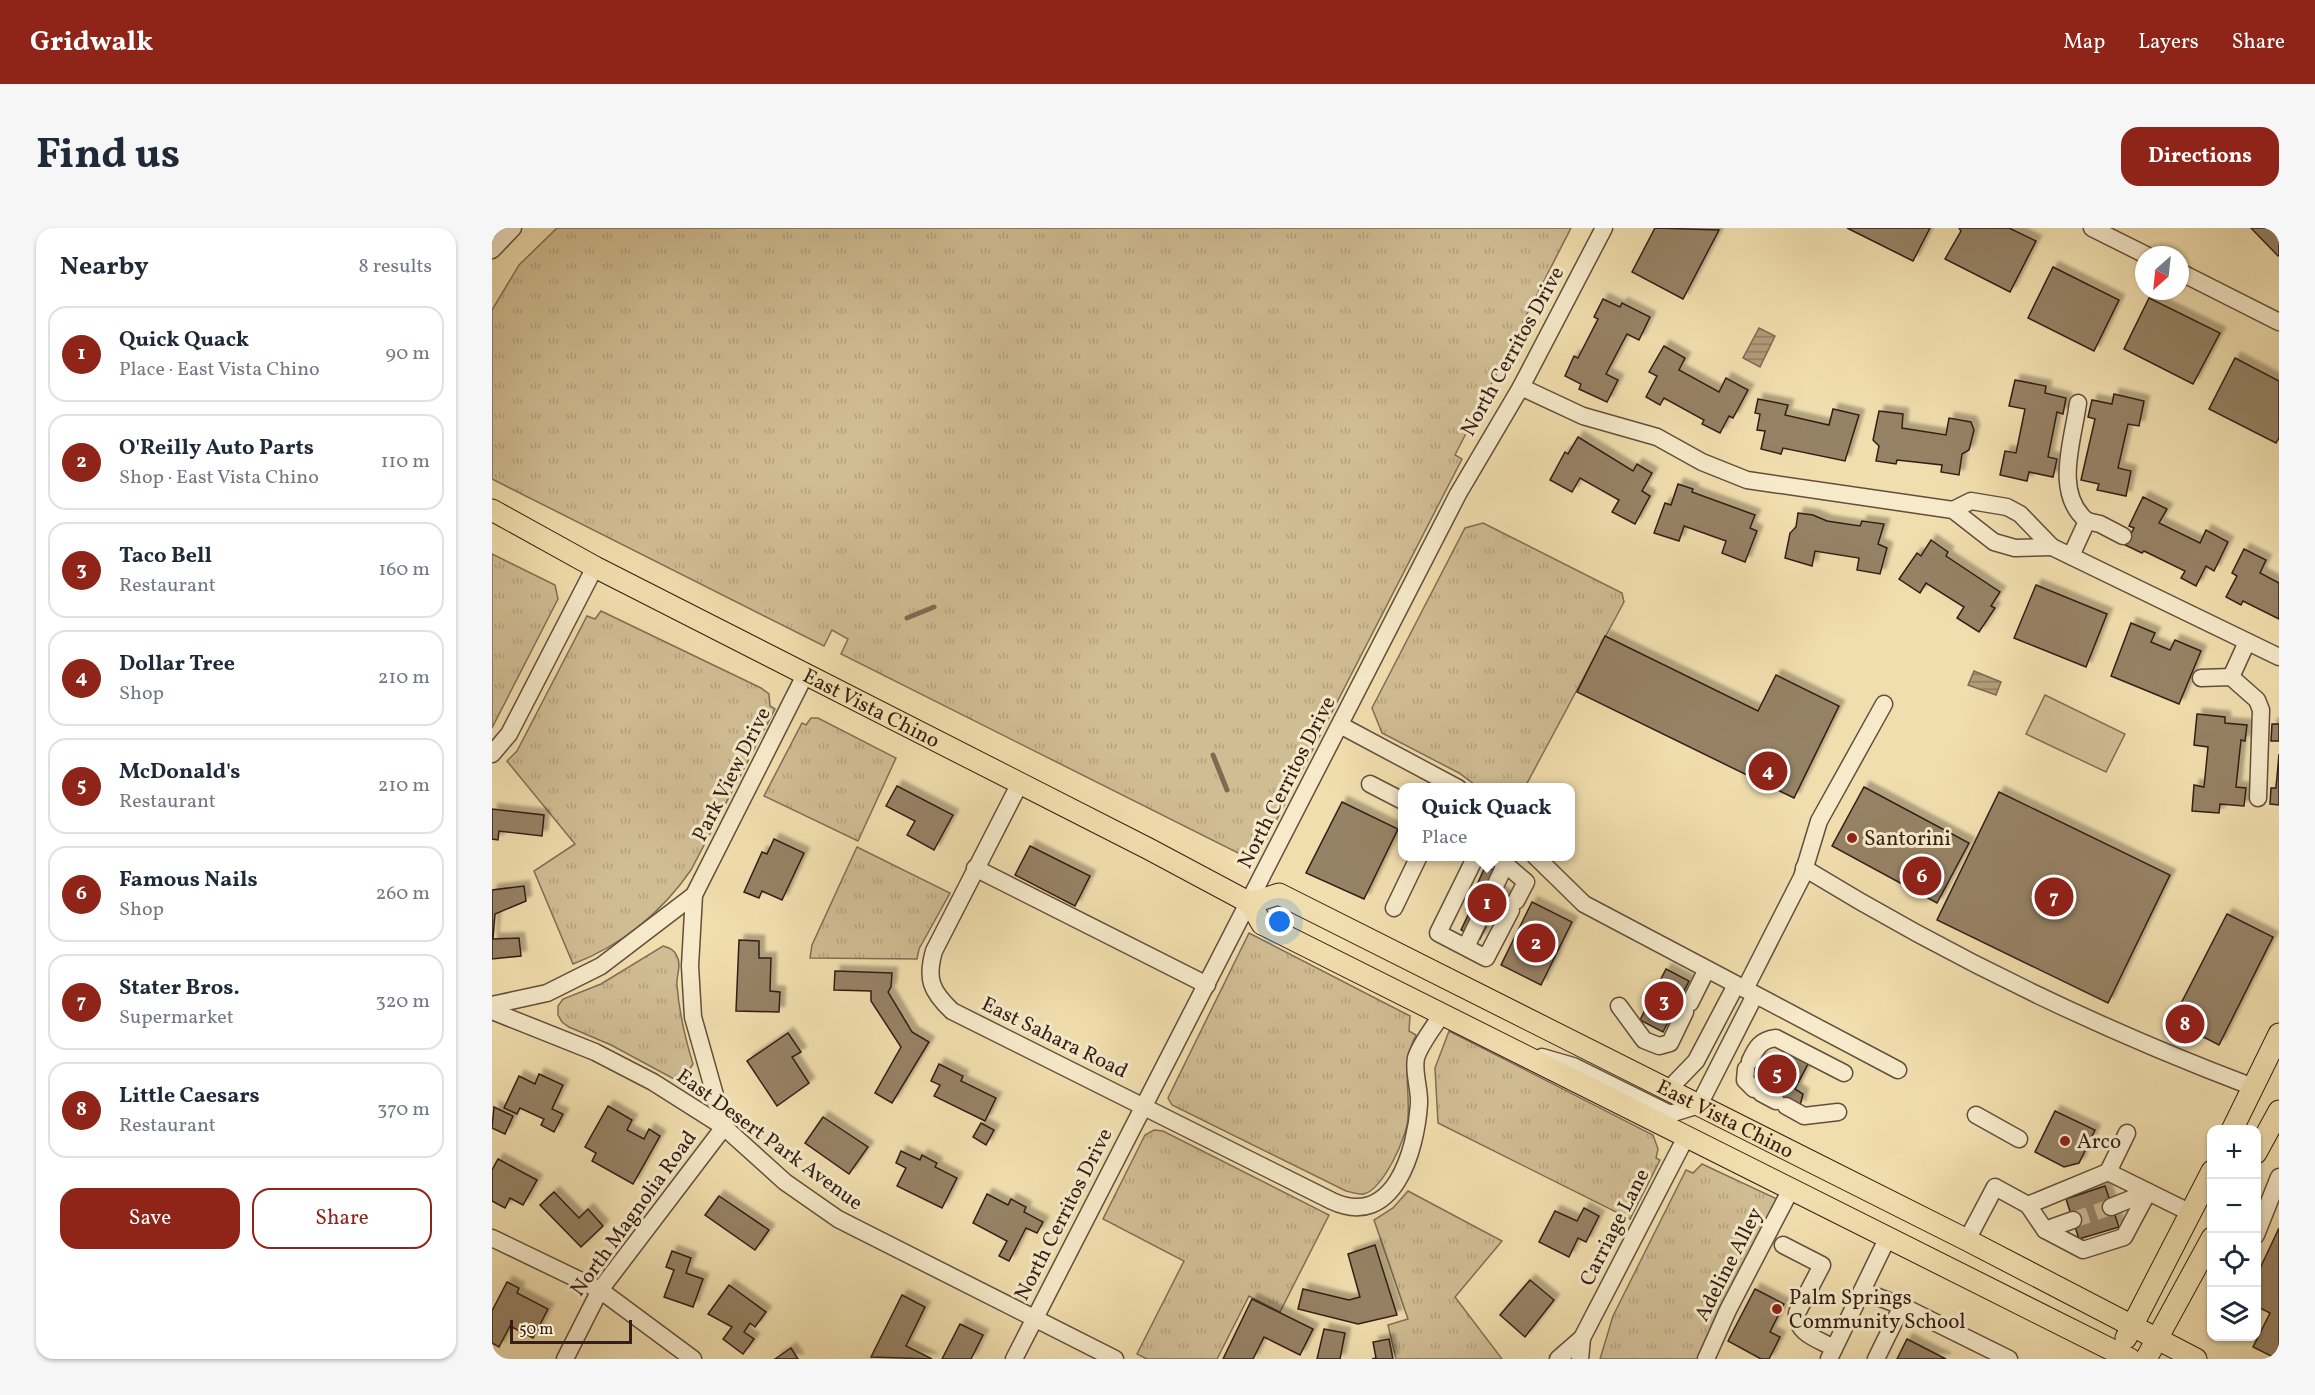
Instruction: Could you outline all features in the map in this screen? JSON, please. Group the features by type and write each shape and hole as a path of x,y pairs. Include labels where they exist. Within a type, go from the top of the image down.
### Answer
{"main road":[{"name":"East Vista Chino","path":"492,510 595,567 806,673 1250,903 1262,924 2120,1357"},
{"name":"East Vista Chino","path":"1250,903 1279,894 1967,1240 2196,1359"},
{"path":"2234,1125 2279,1035"},
{"path":"2261,1144 2279,1111"},
{"path":"2120,1357 2133,1326 2207,1179"},
{"path":"2146,1359 2207,1247"}],"street":[{"path":"492,250 513,228"},
{"name":"North Cerritos Drive","path":"1014,1359 1458,494 1521,387 1604,228"},
{"path":"2092,228 2135,250"},
{"path":"2189,277 2279,322"},
{"path":"1521,387 1583,416 1657,438 1702,462 1747,480 1953,510 1994,543 2015,548 2052,547"},
{"path":"2078,403 2067,487 2072,506 2087,521 2100,524 2123,536"},
{"path":"1953,510 1971,501 2007,507 2020,514 2052,547 2279,657"},
{"path":"2071,556 2087,521"},
{"path":"492,754 508,734 595,567"},
{"path":"2231,677 2247,642"},
{"name":"Park View Drive","path":"724,1128 693,1017 690,966 694,895 806,673"},
{"path":"2201,678 2231,677 2257,700 2261,710 2258,798"},
{"path":"1509,1048 1573,1066 1670,1114 1699,1105 1745,990 1802,878 1818,821 1884,704"},
{"path":"1340,725 1449,783"},
{"name":"East Sahara Road","path":"1020,783 934,951 928,972 938,997 952,1011 1340,1205 1356,1208 1372,1206 1391,1190 1414,1148 1419,1102 1416,1058 1442,1014"},
{"path":"1370,784 1398,798"},
{"path":"1394,908 1417,861"},
{"path":"1474,861 1438,933 1486,958 1526,882 1502,861"},
{"path":"1466,947 1501,861"},
{"path":"1540,861 1584,904 1706,971 1898,1070"},
{"path":"975,868 1207,985"},
{"path":"1804,868 1938,944 2090,1021 2253,1087"},
{"name":"Park View Drive","path":"492,1005 547,993 601,966 694,895"},
{"path":"1619,1006 1644,1040 1659,1046 1670,1042 1706,971"},
{"path":"1668,1090 1696,1060 1745,990"},
{"name":"East Desert Park Avenue","path":"492,1011 623,1066 724,1128 784,1182 838,1219 1115,1359"},
{"path":"1838,1112 1804,1116 1757,1091 1745,1080 1748,1065 1758,1045 1766,1039 1776,1038 1844,1072"},
{"path":"1976,1115 2019,1139"},
{"name":"North Magnolia Road","path":"565,1359 600,1290 724,1128"},
{"path":"2028,1205 2108,1172 2127,1133"},
{"name":"Carriage Lane","path":"1582,1338 1686,1137"},
{"path":"2108,1172 2191,1213"},
{"path":"2257,1233 2279,1177"},
{"path":"1967,1240 1995,1187 2028,1205 2045,1230 2083,1250 2124,1237 2148,1192"},
{"name":"Adeline Alley","path":"1706,1359 1728,1310 1790,1191"},
{"path":"2111,1207 2148,1192"},
{"path":"2045,1230 2073,1220"},
{"path":"492,1238 600,1290 693,1359"},
{"path":"1783,1245 1822,1265 1797,1313 1797,1322 1801,1330 1831,1353 1887,1239"},
{"path":"1862,1291 1902,1306 2009,1359"},
{"path":"1876,1359 1902,1306"},
{"path":"1558,1359 1582,1338"},
{"path":"1580,1359 1582,1338"}],"green space":[{"path":"557,228 1571,228 1455,455 1462,459 1261,850 1258,849 1246,857 841,654 848,639 832,630 824,646 492,479 492,310 519,265"},
{"path":"1483,523 1622,593 1624,602 1527,783 1473,783 1459,773 1382,733 1372,708 1465,528"},
{"path":"492,554 555,585 558,599 492,728"},
{"path":"601,611 761,688 769,694 770,706 775,709 691,870 680,885 639,926 608,948 573,964 534,871 575,844 507,761 517,751 587,616 595,619"},
{"path":"2045,695 2125,734 2106,772 2026,734"},
{"path":"811,718 818,718 896,758 858,841 764,796 802,723 806,725"},
{"path":"857,847 950,893 919,949 917,959 810,958 812,945"},
{"path":"1249,933 1410,1016 1409,1031 1416,1035 1411,1045 1407,1065 1407,1126 1393,1161 1379,1183 1364,1194 1346,1191 1172,1105 1168,1098"},
{"path":"663,946 673,950 678,960 679,1005 693,1064 685,1077 674,1079 611,1045 569,1027 558,1015 558,1006 563,999 601,984"},
{"path":"1449,1031 1653,1135 1658,1149 1656,1158 1660,1160 1630,1219 1438,1123 1435,1068"},
{"path":"1154,1130 1163,1131 1329,1215 1280,1312 1249,1296 1217,1359 1147,1359 1137,1354 1184,1261 1103,1219 1145,1135"},
{"path":"1702,1164 1777,1199 1700,1359 1600,1359 1613,1316 1686,1170 1693,1173"},
{"path":"1408,1191 1502,1241 1455,1297 1502,1359 1396,1359 1388,1325 1408,1319 1374,1220 1393,1208"}],"shaded area":[{"path":"1759,328 1775,336 1760,367 1743,358"},
{"path":"1974,671 2001,682 1996,695 1968,685"}],"building":[{"path":"1655,228 1719,230 1683,299 1632,272"},
{"path":"1847,228 1930,228 1913,261"},
{"path":"1959,228 2009,228 2036,241 2010,292 1945,259 1961,231"},
{"path":"2251,228 2279,228 2278,256"},
{"path":"2053,267 2119,300 2094,351 2028,318"},
{"path":"1603,299 1620,307 1622,303 1650,317 1639,340 1627,334 1606,374 1618,380 1607,402 1579,389 1581,384 1565,376 1574,356 1578,358 1598,319 1594,317"},
{"path":"2148,300 2153,300 2220,333 2193,384 2124,349"},
{"path":"1664,346 1685,358 1679,370 1719,392 1726,378 1748,390 1733,418 1729,416 1720,433 1702,424 1704,420 1664,398 1660,405 1646,397 1657,376 1649,372"},
{"path":"2235,358 2279,381 2279,438 2276,443 2209,409"},
{"path":"2015,380 2046,386 2045,393 2066,398 2063,414 2057,412 2048,457 2057,459 2053,477 2029,472 2027,481 2000,475 2005,451 2016,453 2025,409 2009,406"},
{"path":"2114,394 2144,401 2139,426 2128,424 2118,468 2131,471 2126,496 2097,490 2099,484 2081,480 2095,419 2088,417 2092,400 2112,404"},
{"path":"1758,399 1788,405 1785,415 1829,425 1833,409 1859,415 1845,461 1783,448 1781,454 1761,449 1765,431 1757,430 1760,414 1755,413"},
{"path":"1879,411 1903,414 1902,428 1946,435 1949,418 1971,422 1974,430 1969,450 1962,454 1959,475 1941,472 1942,465 1897,460 1896,464 1876,461 1879,446 1873,440"},
{"path":"1578,437 1633,471 1637,464 1652,473 1642,491 1650,496 1635,524 1612,512 1619,500 1580,478 1572,492 1550,480 1565,452 1568,454"},
{"path":"1678,484 1693,489 1692,492 1755,515 1750,528 1757,531 1745,562 1722,553 1726,541 1684,526 1679,541 1654,533 1665,503 1671,505"},
{"path":"2143,497 2167,509 2159,523 2200,543 2206,530 2228,542 2214,571 2206,566 2196,586 2181,578 2185,571 2144,551 2142,553 2125,545 2134,528 2129,526"},
{"path":"1798,513 1813,515 1827,521 1860,526 1862,521 1884,524 1878,544 1887,548 1880,574 1857,570 1859,558 1815,551 1812,566 1785,558 1790,533 1796,527"},
{"path":"1931,540 1948,552 1946,556 2000,592 1991,606 1995,608 1979,632 1957,618 1964,607 1926,583 1920,593 1899,579 1917,553 1921,556"},
{"path":"2244,549 2266,560 2260,573 2279,583 2279,619 2243,601 2241,605 2226,597 2237,576 2232,573"},
{"path":"2036,585 2107,614 2086,667 2014,638"},
{"path":"2131,623 2155,633 2151,642 2170,650 2175,640 2201,651 2179,704 2111,676"},
{"path":"1605,636 1758,711 1776,675 1839,706 1794,798 1577,692"},
{"path":"2197,714 2225,717 2225,723 2247,725 2245,741 2241,740 2236,787 2246,788 2244,806 2220,804 2219,813 2192,811 2194,785 2204,787 2208,747 2194,745"},
{"path":"2272,724 2279,724 2279,741 2271,741"},
{"path":"2279,754 2279,805 2270,804 2271,788 2276,788"},
{"path":"897,786 953,815 934,850 907,835 915,821 886,806"},
{"path":"1864,787 1969,843 1937,903 1832,846"},
{"path":"1999,792 2170,875 2108,1003 1937,920"},
{"path":"1342,802 1398,829 1364,899 1306,873"},
{"path":"492,809 544,815 542,836 499,831 498,840 492,839"},
{"path":"774,839 804,853 782,900 762,891 759,898 744,892 762,852 767,854"},
{"path":"1030,846 1090,876 1075,906 1015,875"},
{"path":"1485,867 1494,870 1488,884 1508,897 1499,913 1494,910 1480,939 1461,930 1470,911 1466,909"},
{"path":"524,886 526,901 495,914 493,939 519,938 521,956 492,959 492,890"},
{"path":"1532,902 1572,922 1541,985 1501,965"},
{"path":"2227,914 2273,937 2219,1045 2172,1021"},
{"path":"739,940 759,941 759,958 771,958 770,991 780,992 779,1012 736,1011"},
{"path":"1666,969 1689,981 1663,1032 1640,1020"},
{"path":"835,971 892,973 891,987 888,992 912,1032 929,1042 892,1103 875,1093 901,1047 871,1001 871,991 834,990"},
{"path":"788,1033 801,1052 792,1057 809,1083 777,1106 747,1061"},
{"path":"1785,1047 1810,1060 1795,1089 1803,1094 1800,1106 1755,1083 1751,1071 1759,1058 1776,1064"},
{"path":"939,1064 963,1076 961,1081 996,1098 985,1121 934,1096 940,1085 931,1081"},
{"path":"539,1074 563,1085 552,1109 563,1114 554,1132 541,1125 544,1119 520,1108 517,1114 504,1108 519,1076 535,1084"},
{"path":"608,1106 632,1120 627,1130 644,1139 649,1129 660,1136 633,1184 592,1161 596,1153 585,1147"},
{"path":"494,1107 513,1116 505,1134 492,1128"},
{"name":"Arco","path":"2055,1111 2095,1130 2079,1163 2064,1167 2035,1152"},
{"path":"823,1117 868,1147 849,1174 805,1143"},
{"path":"981,1123 994,1130 986,1145 973,1137"},
{"path":"901,1151 920,1160 922,1155 937,1163 935,1167 957,1178 942,1208 897,1186 906,1168 896,1163"},
{"path":"498,1159 537,1180 523,1205 510,1198 505,1208 492,1201 492,1170"},
{"path":"2105,1186 2119,1227 2079,1239 2066,1199"},
{"path":"554,1192 579,1218 588,1209 603,1226 581,1247 540,1205"},
{"path":"987,1194 1008,1205 1011,1199 1026,1207 1024,1212 1043,1222 1037,1233 1026,1228 1009,1261 999,1256 1007,1241 973,1223"},
{"path":"719,1196 769,1230 755,1250 705,1215"},
{"path":"1584,1208 1599,1216 1586,1242 1578,1238 1569,1257 1539,1242 1555,1211 1577,1221"},
{"path":"2279,1228 2279,1359 2253,1347 2256,1341 2261,1341 2261,1331 2270,1313 2261,1308 2261,1266"},
{"path":"1375,1245 1397,1315 1358,1324 1298,1309 1303,1289 1349,1300 1360,1297 1348,1254"},
{"path":"672,1251 691,1258 686,1273 703,1279 693,1307 664,1297 674,1270 666,1267"},
{"path":"1530,1280 1554,1300 1525,1337 1500,1315"},
{"path":"507,1282 519,1288 517,1293 548,1309 533,1338 510,1326 499,1347 492,1343 492,1311"},
{"path":"729,1285 766,1312 755,1327 750,1323 744,1332 754,1339 743,1354 723,1339 732,1327 708,1314"},
{"path":"1755,1289 1784,1304 1770,1332 1780,1337 1769,1359 1761,1359 1728,1341"},
{"path":"902,1295 925,1307 906,1346 932,1359 871,1357"},
{"path":"1252,1299 1313,1329 1300,1355 1264,1337 1253,1359 1223,1359"},
{"path":"960,1324 983,1335 971,1359 942,1359"},
{"path":"1324,1329 1345,1333 1340,1359 1317,1359"},
{"path":"1389,1339 1393,1359 1372,1359 1376,1358 1373,1342"},
{"path":"1907,1339 1946,1359 1897,1359"},
{"path":"791,1348 798,1359 775,1359"}],"waterway":[{"path":"907,618 934,607"},
{"path":"1213,755 1227,790"}],"tunnel":[{"path":"2073,1220 2111,1207"}],"place":[{"name":"Dollar Tree","path":"1768,771"},
{"name":"Santorini","path":"1852,838"},
{"name":"Famous Nails","path":"1922,876"},
{"name":"Stater Bros.","path":"2054,897"},
{"name":"Quick Quack","path":"1487,903"},
{"name":"O'Reilly Auto Parts","path":"1536,943"},
{"name":"Taco Bell","path":"1664,1001"},
{"name":"Little Caesars","path":"2185,1024"},
{"name":"McDonald's","path":"1777,1074"},
{"name":"Arco","path":"2065,1141"},
{"name":"Palm Springs Community School","path":"1777,1309"}]}
